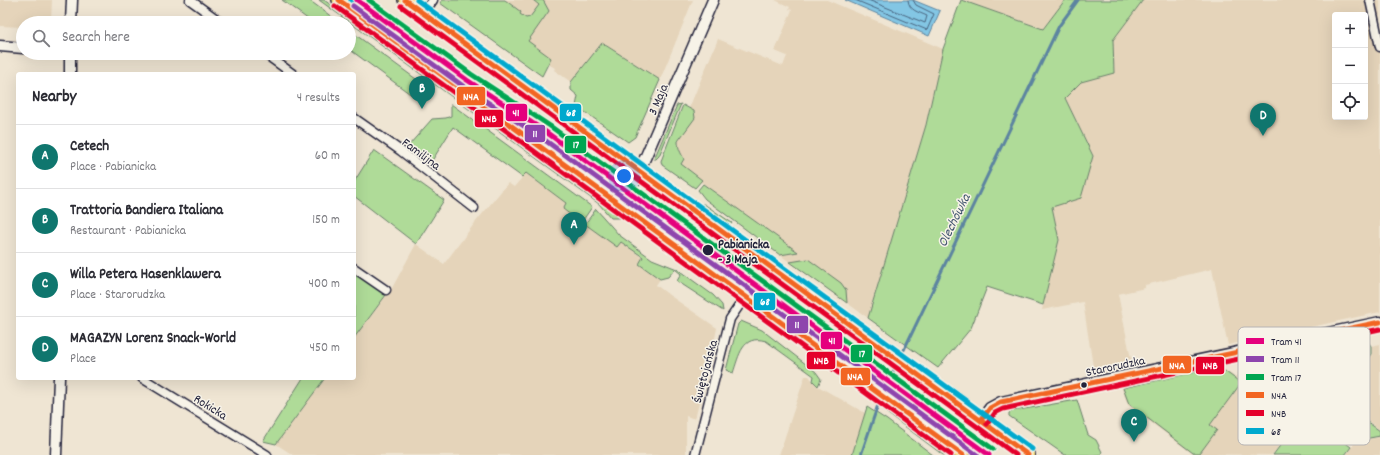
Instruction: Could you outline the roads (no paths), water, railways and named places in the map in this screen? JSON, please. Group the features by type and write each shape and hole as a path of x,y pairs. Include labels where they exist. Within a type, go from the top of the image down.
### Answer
{"main road":[{"path":"339,0 963,455"},
{"path":"405,0 1028,455"}],"street":[{"path":"71,16 72,0"},
{"path":"190,0 212,16"},
{"path":"424,13 433,0"},
{"name":"3 Maja","path":"621,206 632,190 713,0"},
{"path":"1370,0 1380,47"},
{"path":"0,46 16,47"},
{"path":"70,60 70,72"},
{"path":"274,60 290,72"},
{"name":"Familijna","path":"356,119 474,208"},
{"path":"356,269 386,290"},
{"name":"Świętojańska","path":"695,455 730,319 746,297"},
{"name":"Starorudzka","path":"1356,327 1380,322"},
{"name":"Starorudzka","path":"980,420 990,408 1000,402 1238,352"},
{"path":"56,455 59,380"},
{"name":"Rokicka","path":"145,380 267,455"}],"water":[{"path":"845,0 913,0 940,11 929,36"}],"waterway":[{"name":"Olechówka","path":"900,358 1059,26 1078,0"},
{"name":"Olechówka","path":"883,392 897,363"},
{"name":"Olechówka","path":"861,455 880,399"}],"tram line":[{"name":"41","path":"357,0 467,80 546,132 989,455"},
{"name":"17","path":"369,0 471,74 550,126 993,449"},
{"name":"11","path":"353,6 463,86 542,138 977,455"}],"place":[{"name":"Trattoria Bandiera Italiana","path":"422,109"},
{"name":"MAGAZYN Lorenz Snack-World","path":"1263,136"},
{"name":"Cetech","path":"574,245"},
{"name":"Pabianicka - 3 Maja","path":"708,250"},
{"name":"Willa Petera Hasenklawera","path":"1134,442"}]}
